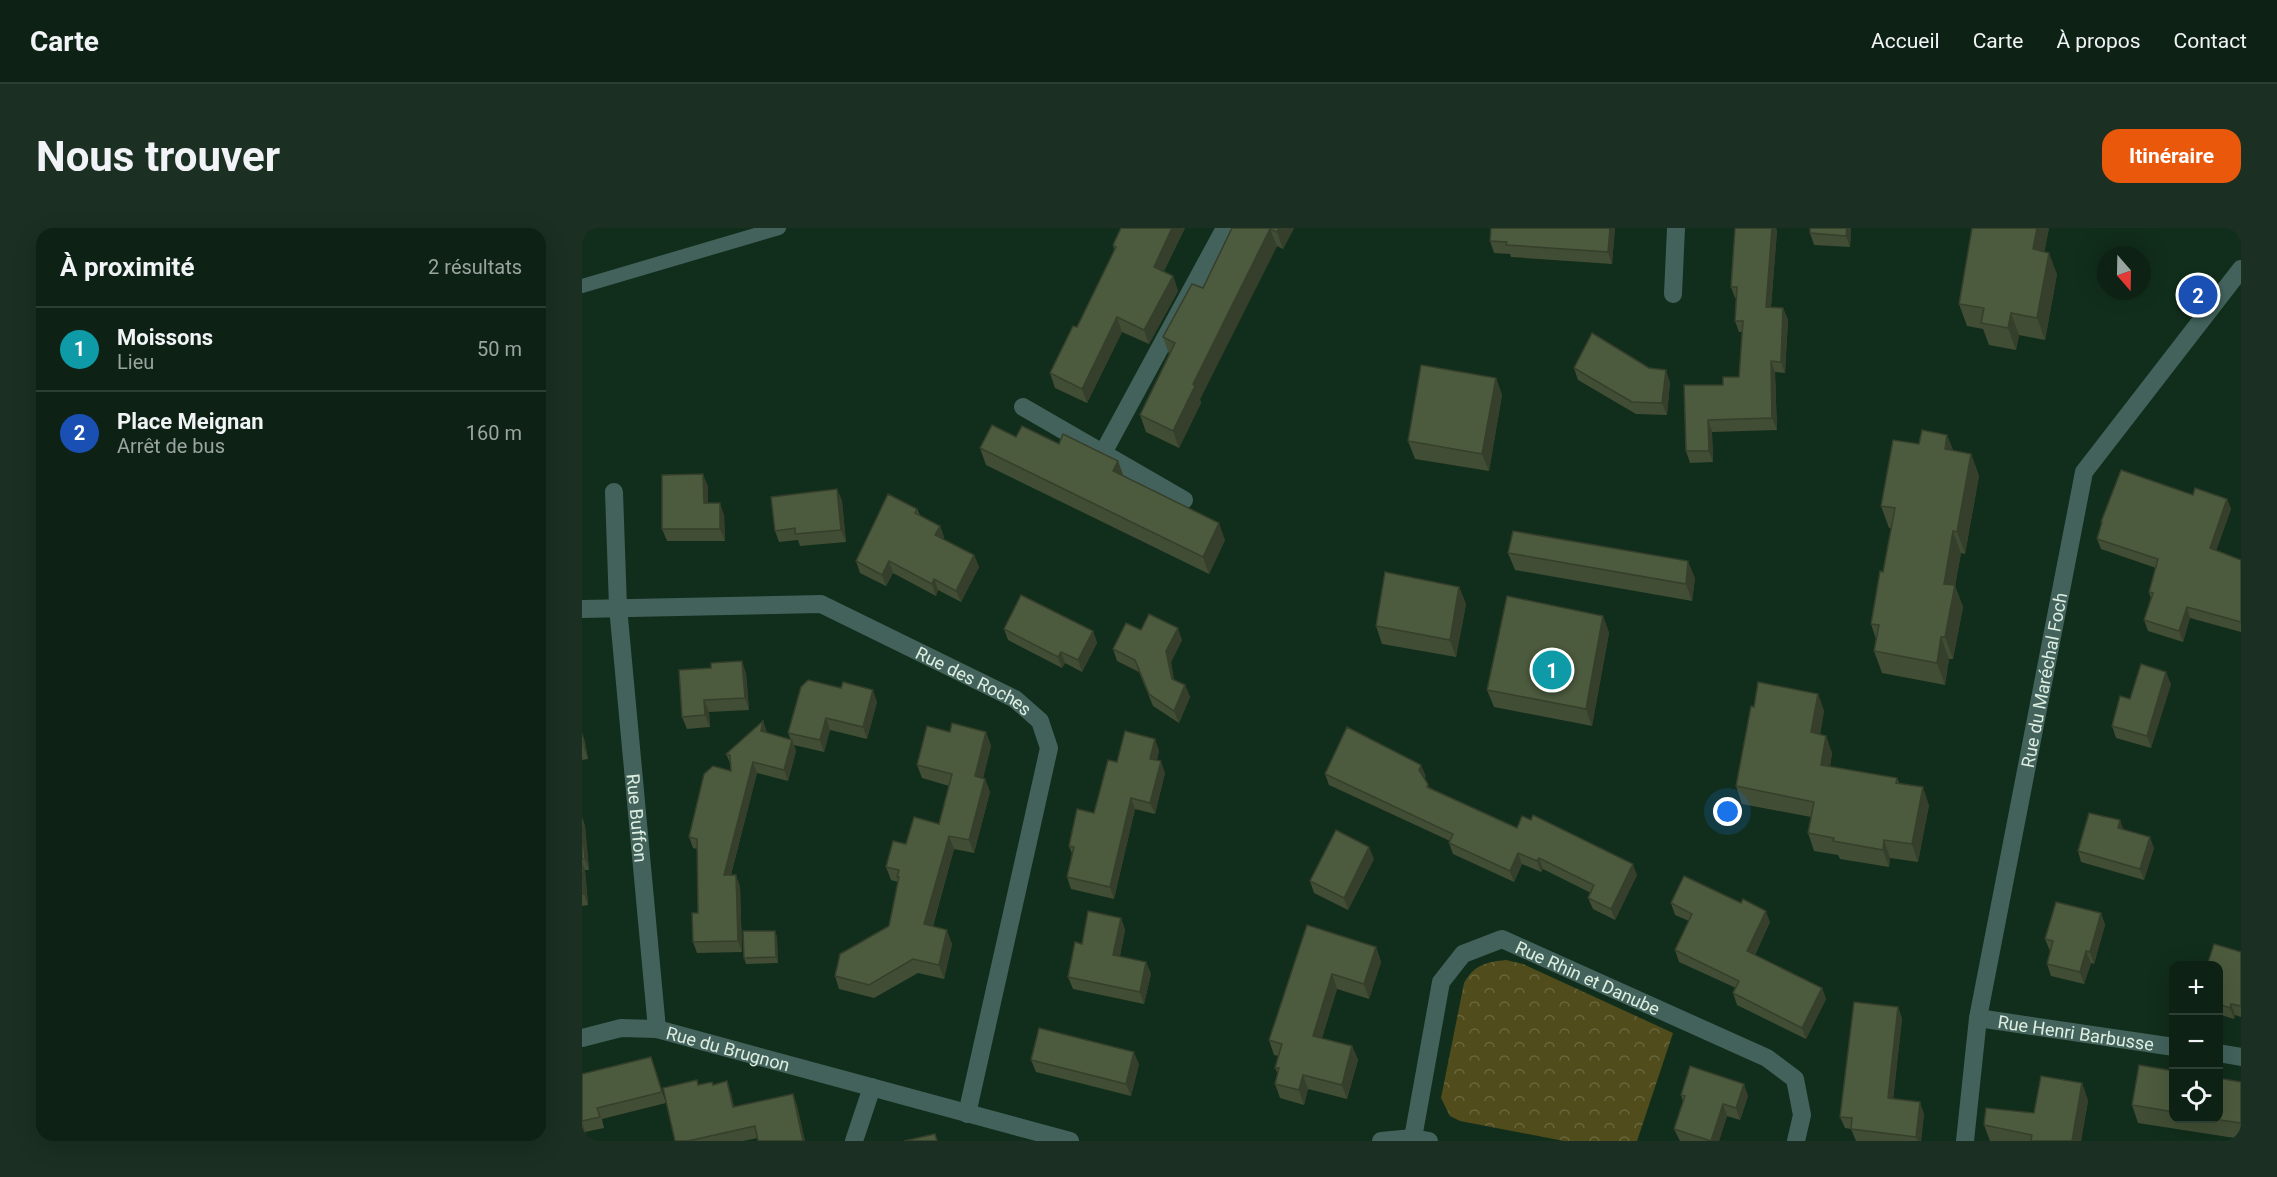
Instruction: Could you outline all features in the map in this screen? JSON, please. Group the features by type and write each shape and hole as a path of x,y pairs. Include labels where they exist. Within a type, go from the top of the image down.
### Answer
{"street":[{"path":"1103,453 1225,228"},
{"path":"1673,294 1676,228"},
{"name":"Rue du Maréchal Foch","path":"1965,1141 1978,1018 2084,472 2241,269"},
{"path":"1023,407 1184,500"},
{"path":"614,492 618,607"},
{"name":"Rue des Roches","path":"582,609 821,604 1016,699 1040,721 1049,748 967,1114"},
{"name":"Rue Buffon","path":"618,607 657,1029"},
{"name":"Rue Rhin et Danube","path":"1421,1140 1441,982 1463,954 1502,939 1767,1058 1796,1079 1802,1115 1796,1141"},
{"name":"Rue Henri Barbusse","path":"1978,1018 2169,1046"},
{"name":"Rue du Brugnon","path":"582,1038 621,1028 657,1029 1070,1141"},
{"path":"2223,1054 2241,1057"},
{"path":"854,1141 872,1088"},
{"path":"1381,1141 1421,1140"}],"lane":[{"path":"582,286 779,228"}],"green space":[{"path":"1506,960 1523,964 1673,1033 1637,1141 1564,1141 1460,1121 1450,1116 1441,1098 1464,983 1476,968"}],"building":[{"path":"1121,228 1172,228 1154,267 1173,276 1144,330 1117,317 1082,389 1050,373 1073,326 1077,327 1116,247 1113,245"},
{"path":"1232,228 1279,228 1277,232 1270,229 1193,384 1195,386 1173,431 1140,415 1175,343 1163,337 1192,284 1203,288"},
{"path":"1491,228 1610,228 1608,252 1506,245 1507,242 1490,241"},
{"path":"1735,228 1772,228 1766,307 1783,308 1781,362 1771,361 1772,418 1708,420 1709,451 1686,451 1684,385 1723,385 1723,377 1739,377 1743,321 1735,321 1737,287 1731,287"},
{"path":"1810,228 1847,228 1846,236 1810,233"},
{"path":"1972,228 2037,228 2033,249 2049,253 2037,318 2011,313 2008,328 1981,323 1984,308 1959,304"},
{"path":"1592,333 1649,368 1666,370 1662,403 1632,402 1574,368"},
{"path":"1421,365 1496,378 1482,454 1408,441"},
{"path":"992,425 1016,437 1022,426 1059,444 1063,434 1118,461 1113,471 1219,523 1203,557 980,448"},
{"path":"1922,430 1947,435 1945,449 1971,454 1957,532 1953,531 1944,584 1955,585 1945,637 1941,637 1937,663 1874,651 1879,625 1871,624 1880,571 1883,572 1895,508 1881,506 1893,440 1919,444"},
{"path":"2121,470 2193,495 2195,488 2227,499 2210,548 2241,560 2241,622 2187,607 2179,631 2144,620 2153,593 2149,592 2158,559 2097,539 2101,522"},
{"path":"703,474 704,503 720,503 720,529 662,529 662,475"},
{"path":"837,489 841,530 795,534 795,528 775,531 771,497"},
{"path":"888,494 917,509 915,513 940,526 935,535 974,555 956,591 934,579 932,584 889,561 882,575 856,561"},
{"path":"1513,531 1688,561 1686,584 1508,553"},
{"path":"1385,572 1459,587 1450,640 1376,626"},
{"path":"1021,595 1093,631 1078,660 1061,652 1058,657 1004,629"},
{"path":"1507,596 1603,616 1586,709 1487,690"},
{"path":"1149,614 1178,628 1166,651 1172,679 1185,685 1174,711 1149,694 1135,660 1113,649 1126,623 1141,630"},
{"path":"742,661 745,698 704,700 705,715 682,717 679,670 711,668 711,663"},
{"path":"2141,664 2166,672 2147,736 2112,726 2120,696 2130,699"},
{"path":"808,680 841,688 843,682 873,690 863,727 826,718 820,740 788,733 801,687"},
{"path":"1758,682 1818,694 1811,732 1826,736 1821,765 1897,778 1896,783 1923,787 1912,844 1884,840 1883,850 1833,841 1834,838 1808,833 1814,802 1736,786 1751,706 1754,707"},
{"path":"763,721 761,731 792,740 784,770 753,762 724,875 736,875 738,941 693,942 692,913 698,913 697,839 689,837 704,774 713,766 731,771 730,755 726,754"},
{"path":"952,723 986,732 975,776 985,779 969,840 949,836 924,924 947,930 939,965 913,959 869,985 835,976 840,954 889,926 899,877 897,877 899,870 886,867 893,841 906,844 914,817 939,824 952,774 917,765 927,726 950,732"},
{"path":"1347,727 1421,765 1419,770 1428,784 1427,787 1517,828 1522,816 1531,820 1533,815 1633,864 1611,909 1588,898 1594,885 1539,858 1537,861 1518,853 1510,871 1449,843 1453,834 1325,774"},
{"path":"1125,731 1155,739 1150,759 1161,761 1150,803 1131,798 1110,887 1067,877 1074,847 1069,846 1077,809 1094,813 1108,760 1117,762"},
{"path":"2089,813 2120,820 2118,828 2150,837 2140,869 2078,851"},
{"path":"582,826 585,859 582,859"},
{"path":"1336,830 1369,847 1344,898 1310,881"},
{"path":"1684,876 1741,903 1743,899 1766,911 1747,951 1822,988 1802,1028 1733,993 1739,981 1675,950 1692,914 1671,903"},
{"path":"2056,902 2101,913 2090,952 2086,951 2080,972 2047,964 2053,941 2045,939"},
{"path":"1088,911 1121,918 1113,955 1146,962 1140,992 1068,977 1075,942 1082,944"},
{"path":"1307,925 1376,947 1364,984 1332,974 1313,1036 1352,1046 1342,1085 1303,1075 1299,1090 1275,1084 1279,1068 1275,1068 1282,1044 1269,1040"},
{"path":"743,931 775,931 776,957 744,958"},
{"path":"2214,944 2241,952 2241,1006 2231,1004 2230,1008 2223,1006 2223,961 2209,961"},
{"path":"1854,1002 1898,1007 1888,1098 1920,1102 1916,1137 1851,1129 1852,1118 1840,1117"},
{"path":"1039,1028 1134,1052 1126,1084 1031,1060"},
{"path":"651,1057 662,1092 597,1108 600,1117 582,1121 582,1074"},
{"path":"2139,1065 2169,1070 2169,1111 2132,1105"},
{"path":"1690,1066 1744,1084 1736,1108 1723,1104 1711,1141 1674,1129 1685,1096 1681,1095"},
{"path":"2041,1076 2082,1083 2072,1141 2031,1141 2032,1135 1984,1125 1986,1108 2034,1113"},
{"path":"2223,1079 2241,1082 2241,1123 2223,1120"},
{"path":"697,1080 698,1085 712,1082 713,1085 727,1081 733,1107 793,1094 803,1141 758,1141 755,1126 688,1141 675,1141 663,1088"},
{"path":"582,1124 586,1138 582,1139"},
{"path":"935,1134 937,1141 904,1141"}],"place":[{"name":"Place Meignan","path":"2198,295"},
{"name":"Moissons","path":"1552,670"}]}
